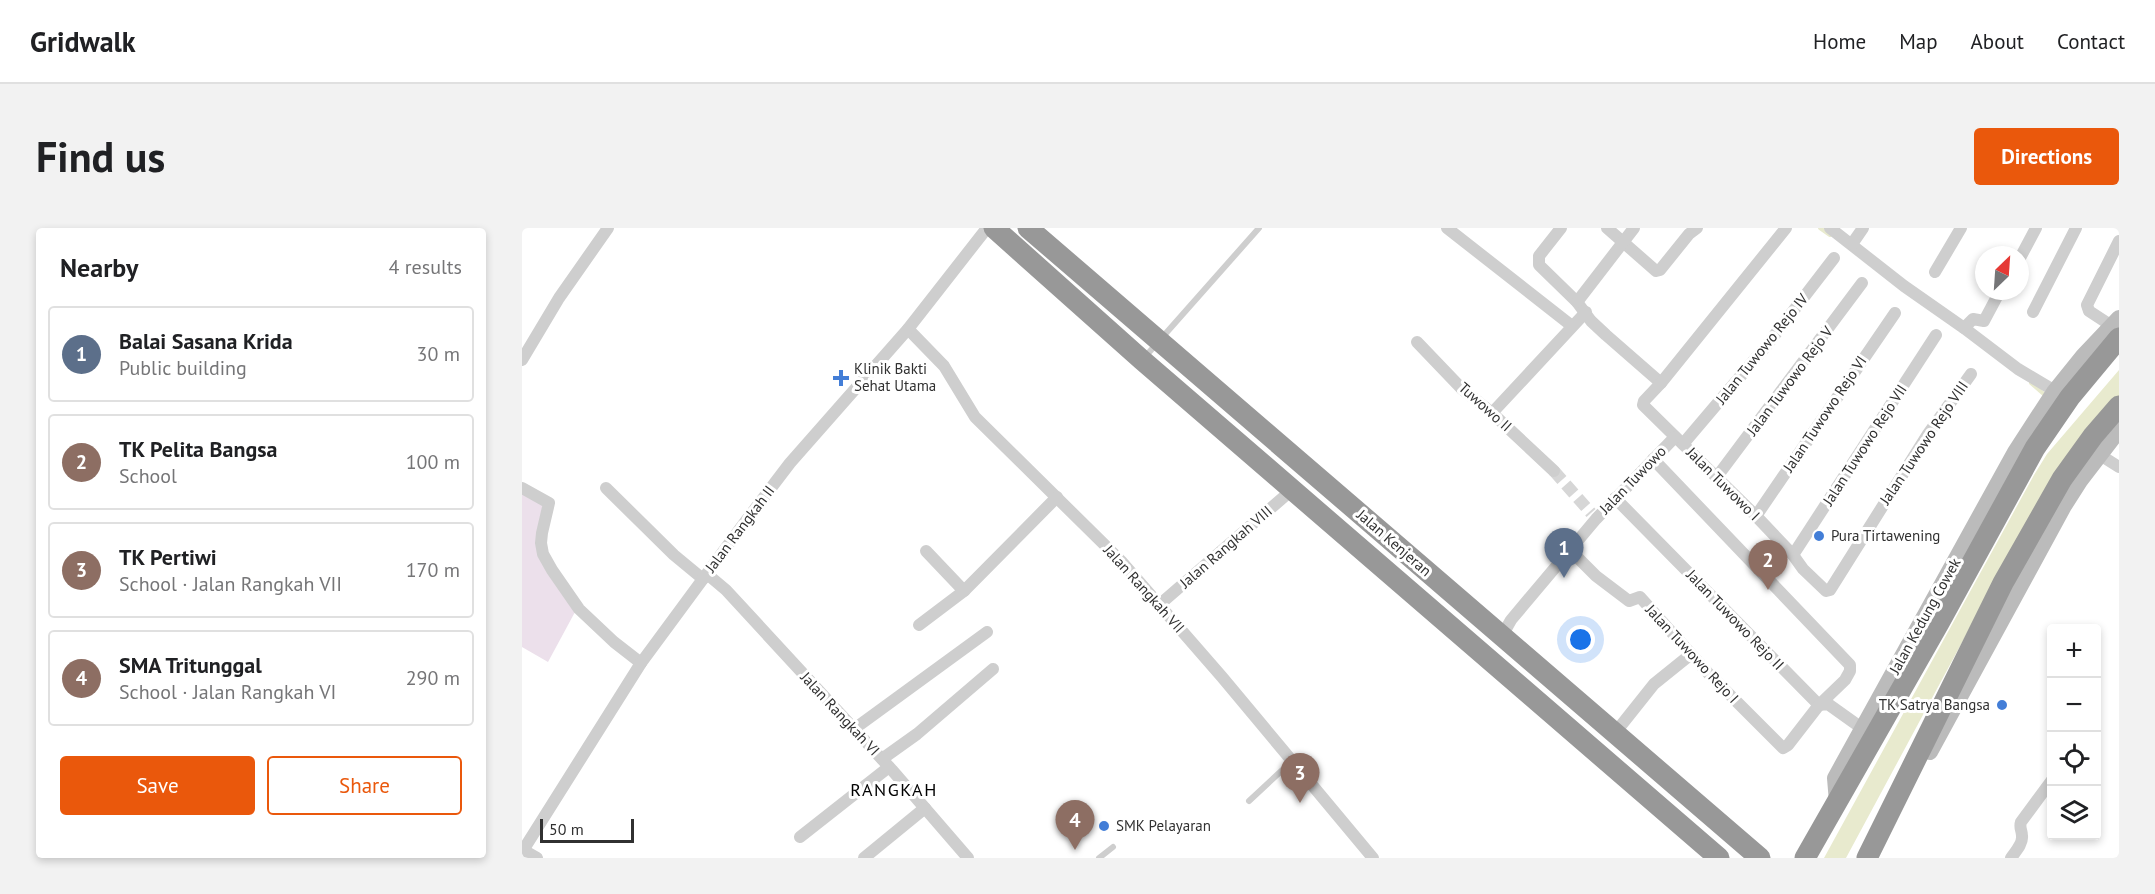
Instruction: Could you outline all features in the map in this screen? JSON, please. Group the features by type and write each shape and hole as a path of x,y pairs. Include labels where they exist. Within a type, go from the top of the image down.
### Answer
{"highway":[{"name":"Jalan Kenjeran","path":"994,228 1142,360 1719,858"},
{"name":"Jalan Kenjeran","path":"1028,228 1760,858"},
{"name":"Jalan Kedung Cowek","path":"1837,802 2035,448 2056,400 2117,328"},
{"path":"1867,858 2003,583 2062,479 2093,436 2119,406"},
{"path":"1805,858 1837,802"}],"main road":[{"name":"Jalan Kedung Cowek","path":"1837,802 1835,778 2014,452 2056,400"},
{"path":"1898,793 1917,777 2064,506 2119,430"}],"street":[{"path":"522,360 559,298 608,228"},
{"name":"Jalan Rangkah II","path":"523,851 641,663 705,576 790,462 908,328 987,228"},
{"path":"1447,228 1572,326"},
{"path":"1561,228 1539,256 1540,267 1577,302 1591,321 1661,383 1786,228"},
{"path":"1606,228 1656,272 1697,228"},
{"path":"1577,302 1634,228"},
{"path":"1830,228 2056,400"},
{"path":"1852,244 1863,228"},
{"path":"1935,272 1961,228"},
{"path":"2026,246 2036,228"},
{"path":"2032,312 2076,228"},
{"path":"2117,328 2089,311 2087,305 2119,241"},
{"name":"Jalan Tuwowo Rejo IV","path":"1682,440 1767,345 1834,258"},
{"name":"Jalan Tuwowo Rejo V","path":"1716,478 1862,283"},
{"path":"1964,328 1973,319 1984,321 1995,300"},
{"path":"1492,413 1586,312"},
{"name":"Jalan Tuwowo Rejo VI","path":"1756,516 1895,313"},
{"name":"Jalan Rangkah VII","path":"908,328 944,366 975,417 1121,561 1373,858"},
{"name":"Jalan Tuwowo Rejo VII","path":"1793,555 1936,335"},
{"name":"Tuwowo II","path":"1417,342 1462,389 1492,413 1554,471"},
{"name":"Jalan Tuwowo Rejo VIII","path":"1793,555 1803,569 1826,591 1830,590 1928,434 1971,374"},
{"name":"Jalan Tuwowo I","path":"1661,383 1642,405 1682,440 1716,478 1793,555"},
{"name":"Jalan Tuwowo","path":"1502,636 1511,620 1570,550 1594,516 1653,459 1682,440"},
{"path":"2100,454 2119,467"},
{"path":"1653,459 1850,666 1845,680 1819,705"},
{"path":"522,488 549,503 542,533 543,554 567,594 587,617 641,663"},
{"name":"Jalan Rangkah VI","path":"606,488 674,555 726,590 885,763 968,858"},
{"name":"Jalan Rangkah VIII","path":"1159,605 1293,489"},
{"path":"920,625 964,591 1057,497"},
{"name":"Jalan Tuwowo Rejo II","path":"1615,498 1819,705 1828,704 1863,729"},
{"name":"Jalan Tuwowo Rejo I","path":"1570,550 1596,576 1629,601 1640,597 1690,655 1783,748 1819,705"},
{"path":"926,551 964,591"},
{"path":"854,729 987,632"},
{"path":"1615,733 1654,684 1690,655"},
{"path":"800,837 993,669"},
{"path":"2011,858 2022,843 2021,822 2048,786"},
{"path":"864,858 925,808"},
{"path":"523,851 537,858"}],"lane":[{"path":"1142,360 1259,228"},
{"path":"1249,801 1292,761"},
{"path":"1099,858 1113,847"}],"shaded area":[{"path":"2119,370 2119,397 2030,516 1846,858 1824,858 2034,475 2047,454"},
{"path":"522,493 545,505 539,532 575,612 548,662 522,647"}],"waterway":[{"path":"1820,228 1830,235"},
{"path":"2031,383 2046,396"}],"tunnel":[{"path":"1554,471 1591,513"}],"place":[{"name":"Klinik Bakti Sehat Utama","path":"841,378"},
{"name":"Pura Tirtawening","path":"1819,536"},
{"name":"Balai Sasana Krida","path":"1564,578"},
{"name":"TK Pelita Bangsa","path":"1768,590"},
{"name":"TK Satrya Bangsa","path":"2002,705"},
{"name":"TK Pertiwi","path":"1300,803"},
{"name":"SMK Pelayaran","path":"1104,826"},
{"name":"SMA Tritunggal","path":"1075,850"}],"district":[{"name":"RANGKAH","path":"894,790"}]}
